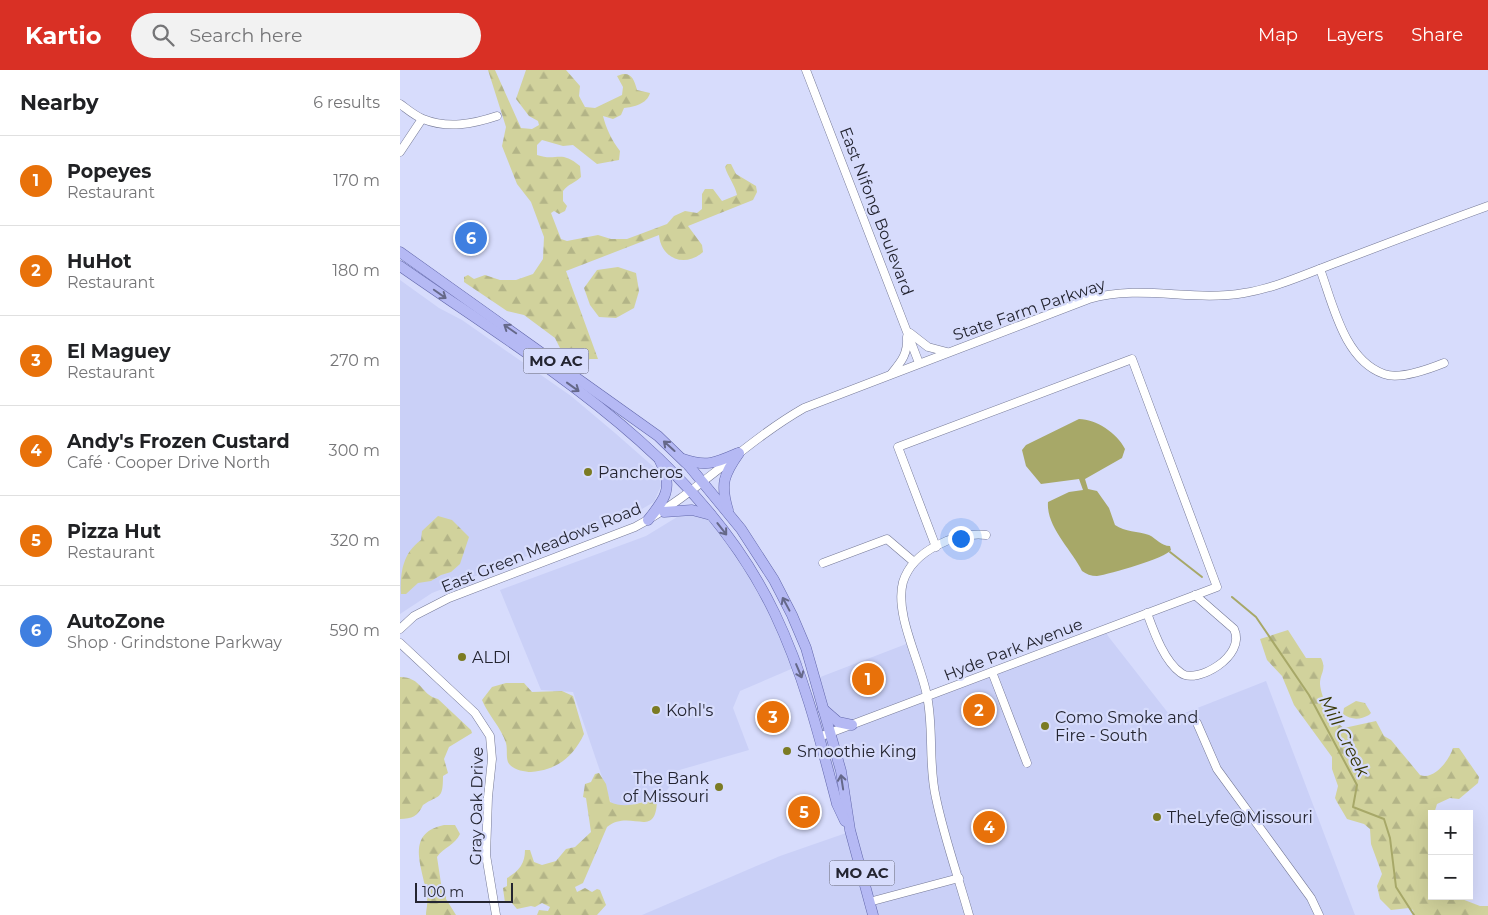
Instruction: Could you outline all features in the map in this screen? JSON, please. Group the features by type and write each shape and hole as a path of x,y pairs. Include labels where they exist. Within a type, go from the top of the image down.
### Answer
{"main road":[{"name":"MO AC","path":"400,252 619,406 658,436 683,459 729,513 757,552 792,615 806,648 822,707 824,735"},
{"name":"MO AC","path":"400,266 611,415 656,454 692,490 711,515 746,565 775,613 840,771 850,830 873,915"},
{"path":"683,459 713,464 739,453"},
{"path":"729,513 723,489 724,480 739,453"},
{"path":"648,520 664,500 666,490 665,474 656,454"},
{"path":"664,512 692,510 711,515"},
{"path":"822,707 834,720 852,725"}],"street":[{"name":"East Nifong Boulevard","path":"806,70 919,363"},
{"path":"400,104 422,119 459,125 474,124 497,116"},
{"path":"400,152 422,119"},
{"name":"State Farm Parkway","path":"692,490 772,426 804,408 1089,299 1112,293 1138,291 1227,296 1266,288 1488,206"},
{"path":"1320,269 1354,352 1368,365 1386,375 1415,373 1444,363"},
{"path":"907,330 918,342 947,352"},
{"path":"892,373 903,359 908,348 907,330"},
{"name":"Hyde Park Avenue","path":"824,735 1217,587 1132,359 898,447 936,547"},
{"name":"East Green Meadows Road","path":"400,629 414,616 449,598 626,531 664,512 692,490"},
{"path":"969,915 935,797 927,696 902,605 903,583 914,562 926,552 972,533 986,535"},
{"path":"823,563 887,539 914,562"},
{"path":"1147,613 1158,644 1181,674 1192,677 1206,672 1232,654 1237,643 1237,635 1234,629 1195,595"},
{"name":"Gray Oak Drive","path":"400,643 475,713 490,736 492,759 488,797 486,855 496,915"},
{"path":"992,672 1027,763"},
{"path":"1197,723 1217,769 1311,898 1319,915"},
{"path":"869,902 959,878"}],"shaded area":[{"path":"400,280 439,308 462,320 571,396 615,433 656,469 660,477 661,486 654,502 623,520 509,563 493,573 486,572 432,593 400,614"},
{"path":"1079,419 1099,424 1111,432 1125,449 1122,458 1085,479 1088,489 1097,491 1109,508 1115,525 1123,529 1149,535 1162,544 1170,546 1171,550 1167,553 1137,565 1104,575 1093,576 1082,571 1060,538 1048,511 1048,502 1069,492 1083,490 1079,479 1041,484 1026,466 1022,450 1026,445"},
{"path":"705,500 737,542 775,602 803,664 740,691 733,708 749,750 669,773 670,786 662,797 613,809 573,692 541,690 500,590 646,536"},
{"path":"1104,626 1108,636 1172,718 1266,681 1355,915 642,915 780,856 849,832 810,681 914,641 929,691"}],"green space":[{"path":"488,70 495,70 521,128 532,129 539,125 538,121 529,116 516,99 526,70 566,70 580,86 579,96 585,107 595,108 622,95 623,87 617,76 621,74 631,76 637,90 650,93 646,100 636,106 624,108 621,115 613,119 603,116 614,143 620,151 619,160 597,164 573,145 563,146 542,140 537,145 537,155 568,158 580,166 581,177 563,191 563,201 567,206 565,211 559,214 554,211 551,213 561,239 567,241 598,235 611,239 627,239 667,224 674,216 685,211 697,213 702,209 702,194 705,189 713,189 722,201 737,195 725,167 727,164 731,164 736,174 756,186 757,192 753,200 688,226 702,245 703,252 696,257 682,260 669,255 664,250 659,235 566,271 598,359 590,359 583,363 561,350 555,338 524,315 507,311 464,282 464,277 468,275 474,279 485,275 500,280 516,280 533,274 543,259 544,237 531,202 517,184 502,146 506,127"},
{"path":"618,267 636,273 639,291 634,308 616,318 599,317 590,305 584,288 597,270"},
{"path":"438,516 452,520 469,537 460,564 451,572 431,581 418,583 406,594 401,594 401,578 406,557 421,540 422,531"},
{"path":"1288,630 1306,658 1321,658 1323,669 1320,684 1323,696 1328,709 1340,725 1344,728 1376,721 1384,736 1391,740 1420,775 1431,775 1436,772 1449,758 1453,748 1459,748 1479,777 1478,783 1459,799 1450,798 1437,804 1435,810 1428,810 1428,900 1464,900 1480,906 1488,906 1488,915 1414,915 1413,910 1409,908 1391,910 1380,899 1377,886 1382,874 1371,844 1370,829 1364,824 1347,819 1335,798 1338,786 1332,769 1332,757 1294,705 1282,676 1267,660 1260,639"},
{"path":"400,677 413,680 428,694 438,699 472,733 449,747 444,759 448,773 443,776 442,790 439,796 423,805 414,816 400,819"},
{"path":"506,683 524,683 532,692 562,691 573,696 584,734 575,749 563,761 549,768 531,772 517,769 508,763 504,737 482,700 492,687"},
{"path":"1356,701 1365,703 1371,713 1366,717 1356,719 1343,714 1344,708"},
{"path":"599,773 606,784 610,802 627,805 657,798 656,811 653,818 648,822 616,822 607,827 583,883 575,887 577,892 585,888 592,892 597,889 600,890 606,905 597,915 537,915 539,910 548,911 550,907 542,903 535,907 517,909 511,902 505,903 503,888 507,886 507,878 520,867 524,859 525,850 530,850 534,862 542,865 556,861 566,849 575,847 591,832 586,798 583,797 585,784 591,782 595,774"},
{"path":"444,825 455,825 460,834 437,857 442,890 446,894 446,899 456,915 426,915 427,901 420,865 420,845 423,836 431,830"}],"waterway":[{"name":"Mill Creek","path":"1170,552 1202,577"},
{"name":"Mill Creek","path":"1232,597 1256,617 1309,695 1357,785 1353,807 1384,819 1390,838 1396,887 1414,915"}],"place":[{"name":"AutoZone","path":"471,238"},
{"name":"Pancheros","path":"588,472"},
{"name":"ALDI","path":"462,657"},
{"name":"Popeyes","path":"868,679"},
{"name":"Kohl's","path":"656,710"},
{"name":"HuHot","path":"979,710"},
{"name":"El Maguey","path":"773,717"},
{"name":"Como Smoke and Fire - South","path":"1045,726"},
{"name":"Smoothie King","path":"787,751"},
{"name":"The Bank of Missouri","path":"719,787"},
{"name":"Pizza Hut","path":"804,812"},
{"name":"TheLyfe@Missouri","path":"1157,817"},
{"name":"Andy's Frozen Custard","path":"989,827"}]}
